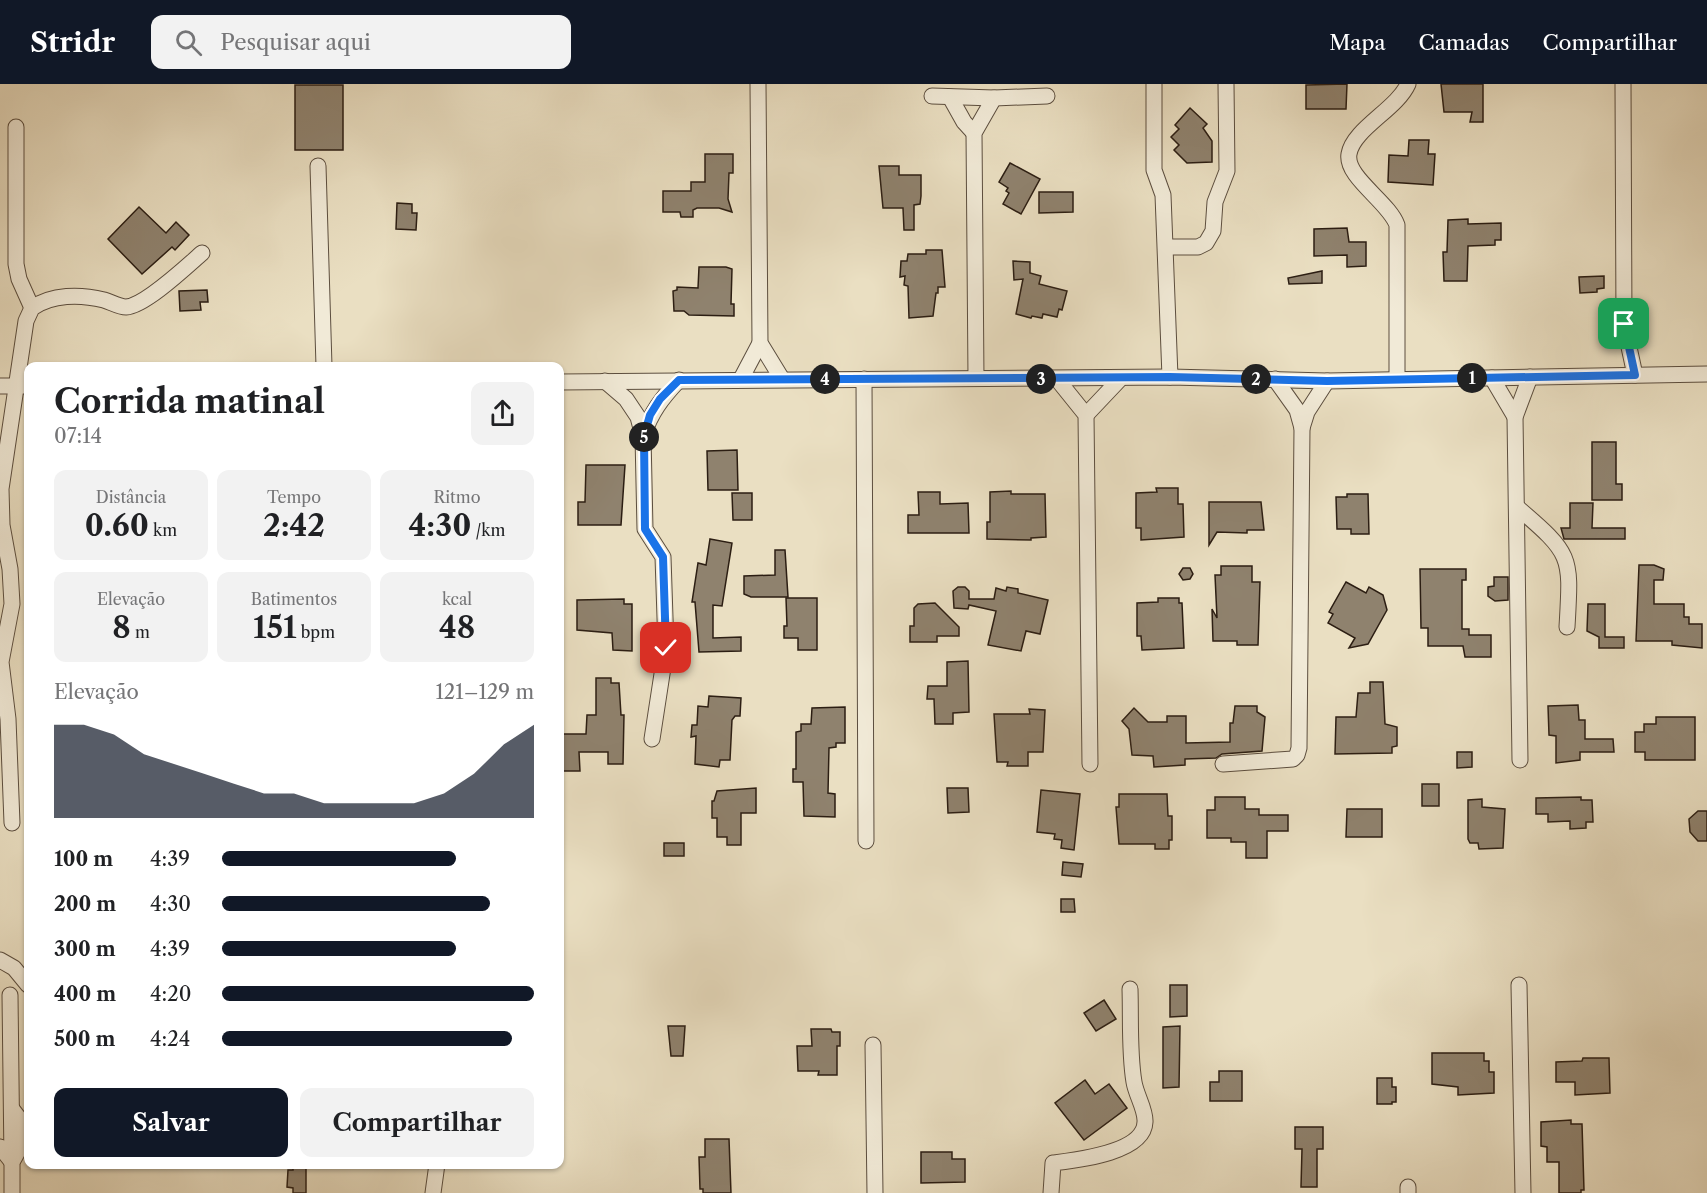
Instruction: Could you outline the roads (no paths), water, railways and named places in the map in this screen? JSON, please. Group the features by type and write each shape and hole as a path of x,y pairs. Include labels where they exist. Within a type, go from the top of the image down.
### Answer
{"street":[{"path":"741,379 760,343 758,84"},
{"path":"1154,84 1154,170 1163,195 1170,377"},
{"path":"1166,247 1198,247 1206,243 1214,231 1215,202 1227,171 1226,84"},
{"path":"1397,379 1397,225 1393,215 1353,172 1349,155 1353,144 1399,98 1408,84"},
{"path":"1623,84 1624,324 1635,375"},
{"path":"932,96 994,98 1047,96"},
{"path":"950,96 964,122 974,133"},
{"path":"976,378 974,133 994,98"},
{"path":"16,127 16,264 19,279 32,308"},
{"path":"318,166 324,362"},
{"path":"24,362 26,321 32,308 54,298 78,296 126,307 164,285 202,253"},
{"path":"760,343 782,379"},
{"path":"12,823 8,719 1,662 12,604 10,569 2,525 1,489 23,386 24,364"},
{"path":"564,382 1170,377 1327,381 1707,374"},
{"path":"1520,760 1515,417 1530,377"},
{"path":"864,378 866,841"},
{"path":"1086,415 1121,378"},
{"path":"1492,378 1515,417"},
{"path":"1056,379 1086,415 1090,764"},
{"path":"1223,764 1293,759 1297,755 1302,428 1297,410 1275,379"},
{"path":"644,436 650,415 660,399 679,380"},
{"path":"605,381 626,399 639,417 644,436 645,529 663,557 666,648 652,739"},
{"path":"1302,428 1307,412 1327,381"},
{"path":"0,386 23,386"},
{"path":"1518,508 1554,540 1567,560 1570,577 1567,627"},
{"path":"0,960 14,968 24,980"},
{"path":"1519,985 1522,1193"},
{"path":"1051,1193 1053,1163 1107,1153 1134,1143 1142,1134 1145,1122 1134,1083 1130,989"},
{"path":"10,995 12,1109 24,1125"},
{"path":"873,1045 875,1193"},
{"path":"0,1122 12,1109"},
{"path":"12,1193 12,1162 24,1141"},
{"path":"0,1147 12,1162"},
{"path":"433,1193 436,1169"}]}
